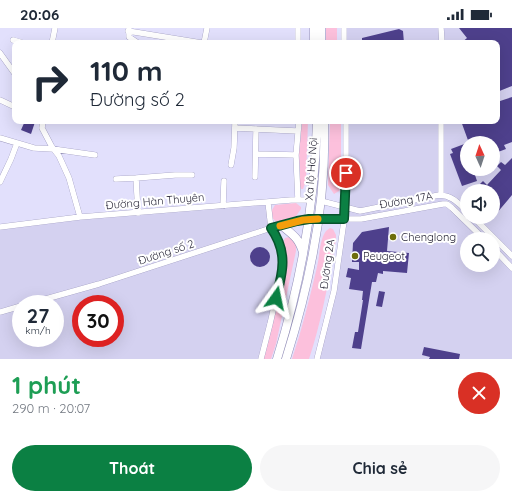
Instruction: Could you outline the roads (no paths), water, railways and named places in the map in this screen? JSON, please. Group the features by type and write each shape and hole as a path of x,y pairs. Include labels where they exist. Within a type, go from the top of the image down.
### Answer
{"highway":[{"path":"314,28 314,40"},
{"path":"321,28 321,40"},
{"name":"Xa lộ Hà Nội","path":"277,359 297,286 309,219 312,200 317,124"},
{"name":"Xa lộ Hà Nội","path":"286,359 306,288 321,201 324,124"},
{"path":"312,200 321,201"},
{"path":"309,219 318,219"},
{"path":"281,226 296,237 300,242 303,253"}],"street":[{"path":"53,40 55,28"},
{"path":"156,35 158,28"},
{"path":"204,40 207,28"},
{"path":"298,28 298,40"},
{"path":"344,28 344,40"},
{"path":"441,28 442,40"},
{"path":"132,40 128,36 129,29 174,40"},
{"path":"0,53 12,70"},
{"path":"0,100 12,106"},
{"path":"40,124 53,149 59,156 69,178 80,217"},
{"path":"42,128 43,124"},
{"path":"231,165 234,148 235,124"},
{"path":"298,200 296,155 299,124"},
{"name":"Đường 2A","path":"317,359 333,294 344,219 346,124"},
{"path":"441,124 441,195"},
{"path":"235,128 298,131"},
{"path":"255,177 256,128"},
{"path":"0,138 34,148 95,155"},
{"path":"0,182 17,143"},
{"path":"256,154 296,155"},
{"path":"116,179 175,174 192,175"},
{"path":"136,178 138,213"},
{"path":"223,206 224,181"},
{"name":"Đường 17A","path":"321,201 360,211 447,195 460,204"},
{"name":"Đường Hàn Thuyên","path":"0,227 80,217 268,202 312,200"},
{"path":"261,359 283,267 281,248 271,228 268,202"},
{"name":"Đường 17A","path":"318,219 361,219 448,204 477,232"},
{"name":"Đường số 2","path":"60,295 106,282 271,228 309,219"},
{"path":"481,224 512,256"},
{"path":"500,255 512,268"},
{"path":"0,312 12,309"}],"place":[{"name":"Chenglong","path":"393,237"},
{"name":"Peugeot","path":"355,256"}]}
